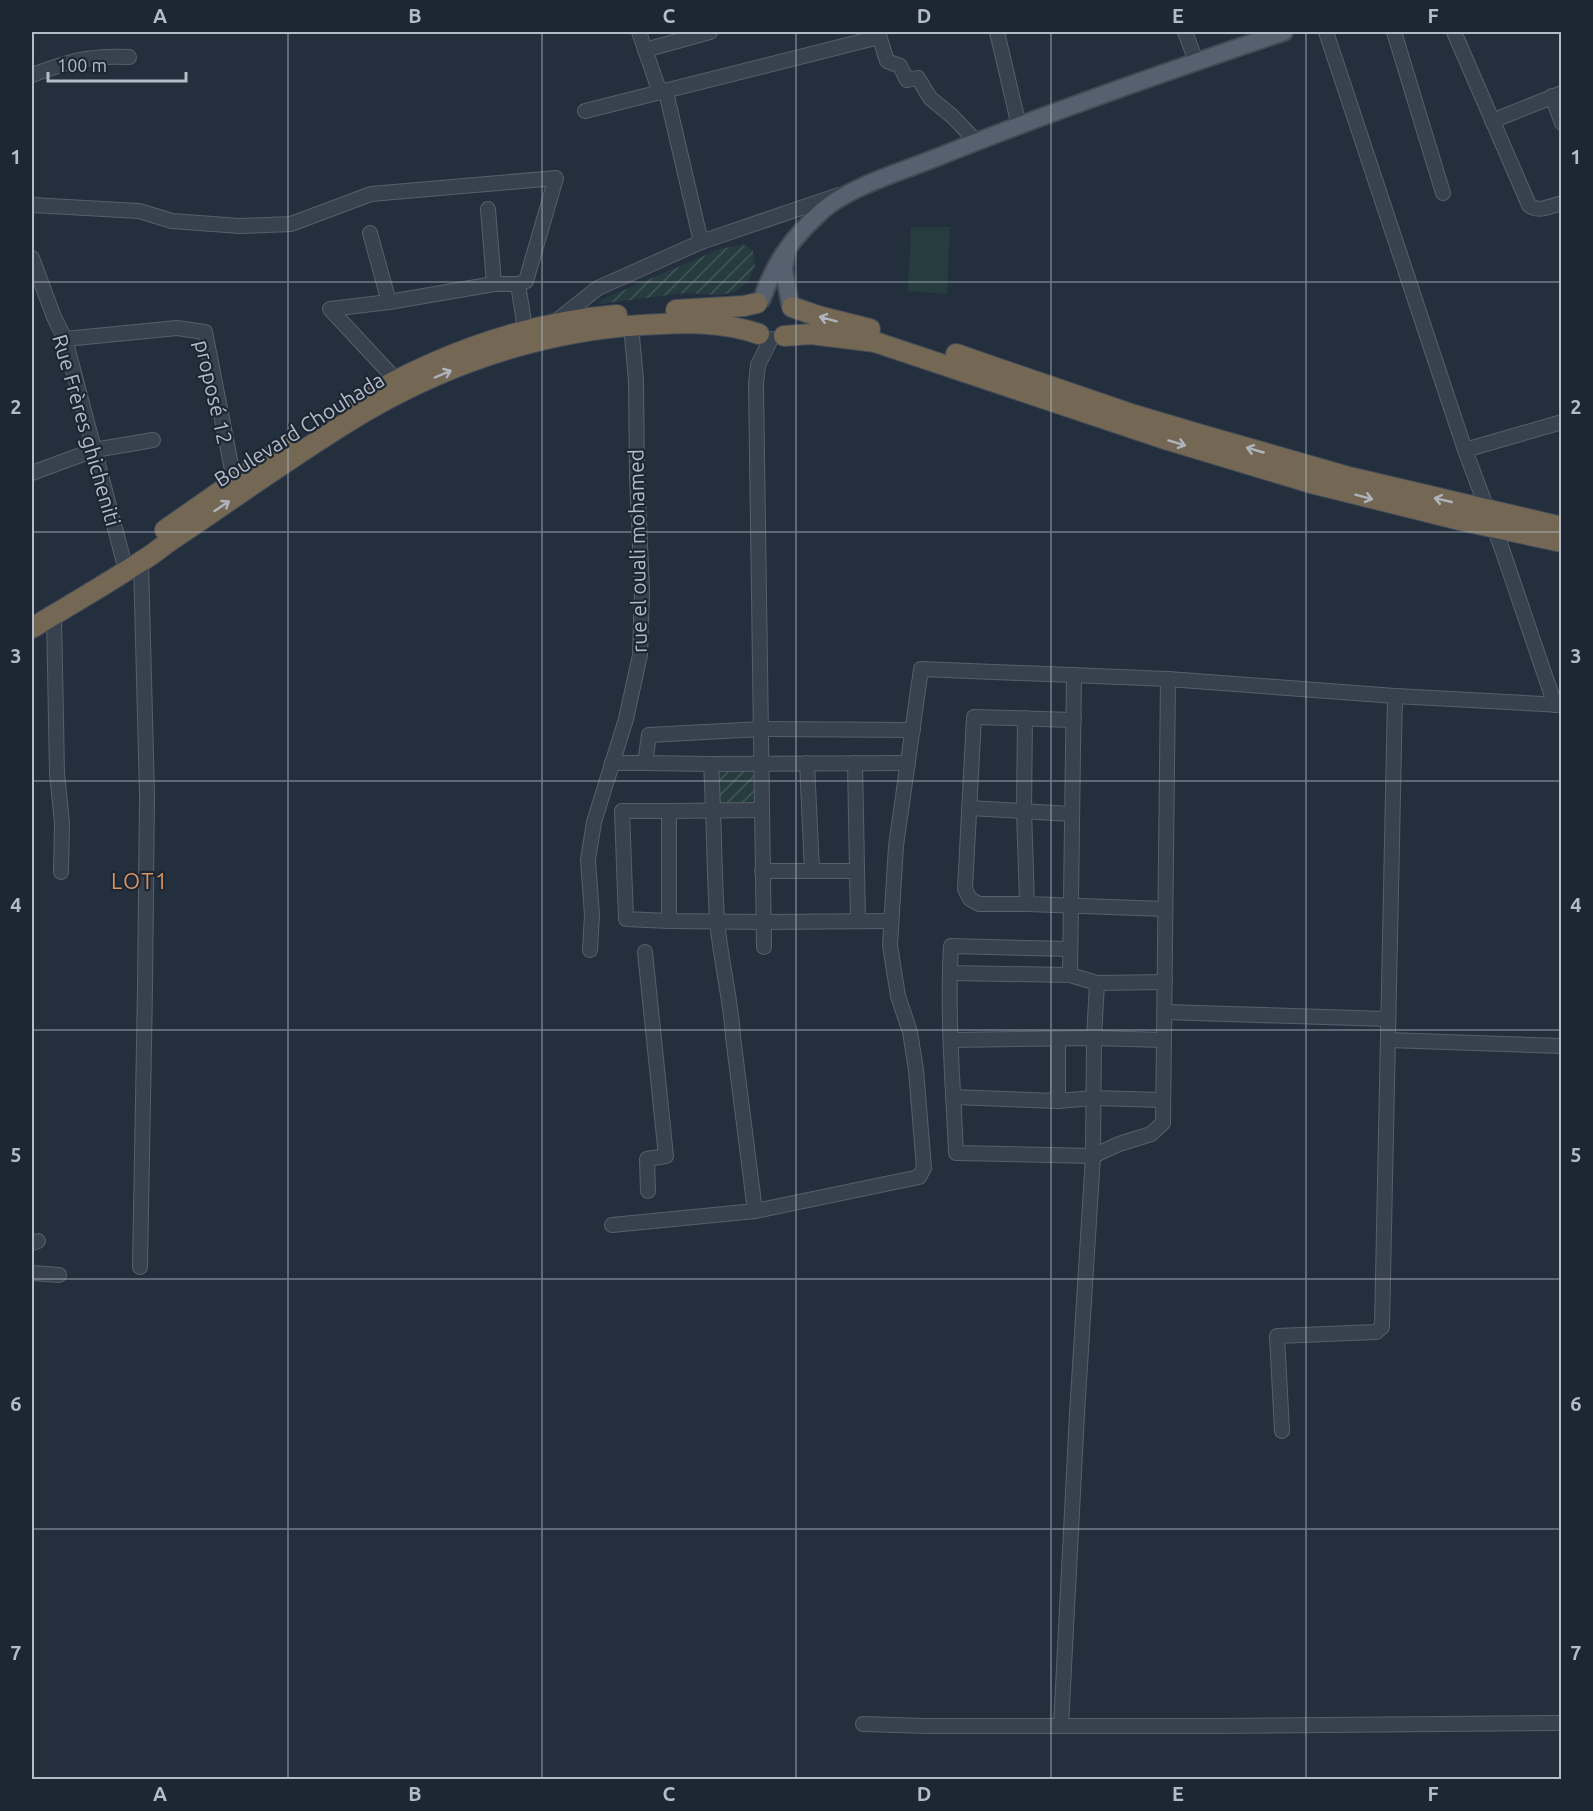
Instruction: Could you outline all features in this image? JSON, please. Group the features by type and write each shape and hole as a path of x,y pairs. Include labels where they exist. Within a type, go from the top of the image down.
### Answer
{"highway":[{"path":"32,615 130,564 234,480 306,433 396,380 469,347 525,329 588,317 744,306 775,296 818,316 965,357 1128,413 1202,435 1349,477 1562,527"},
{"path":"760,301 752,315 754,328 771,336 793,326 795,320 791,305"},
{"name":"Boulevard Chouhada","path":"32,628 353,419 405,391 472,362 527,343 590,331 698,322 723,324 771,336 811,334 875,342 1167,440 1311,483 1494,528 1562,542"}],"main road":[{"path":"760,301 771,274 787,247 824,210 855,190 1019,126 1196,61 1284,32"},
{"path":"787,247 784,270 791,305"}],"street":[{"path":"639,32 658,87 666,92 701,242"},
{"path":"645,50 710,32"},
{"path":"997,32 1019,126"},
{"path":"612,1225 755,1211 919,1176 924,1168 916,1070 910,1032 898,996 890,945 894,864 921,669 1168,679 1395,696 1558,705 1465,450 1326,32"},
{"path":"1394,32 1443,193"},
{"path":"1454,32 1529,205 1540,209 1562,203"},
{"path":"1191,33 1196,61"},
{"path":"585,111 666,92 878,34 887,61 900,66 908,80 918,78 930,98 952,116 977,142"},
{"path":"32,75 80,58 129,57"},
{"path":"1492,122 1557,94 1562,123"},
{"path":"32,205 139,211 183,222 240,226 291,224 371,194 556,178 526,281 518,284 494,284 389,302 330,309 396,380"},
{"path":"552,324 598,288 701,242 855,190"},
{"path":"488,209 494,284"},
{"path":"370,233 389,302"},
{"name":"Rue Frères ghicheniti","path":"32,258 54,317 65,339 94,450 130,564 147,795 140,1267"},
{"path":"518,284 525,329"},
{"name":"rue el ouali mohamed","path":"590,950 592,915 588,860 598,812 626,718 640,655 642,589 636,380 631,326"},
{"name":"proposé 12","path":"65,339 177,328 205,332 234,480"},
{"path":"764,947 756,384 758,365 771,336"},
{"path":"1465,450 1562,422"},
{"path":"32,473 94,450 153,440"},
{"path":"54,615 57,773 62,822 61,872"},
{"path":"1070,975 1074,675"},
{"path":"1070,949 951,946 951,1040 956,1153 1093,1156 1119,1144 1151,1134 1163,1123 1168,679"},
{"path":"1282,1431 1277,1336 1376,1332 1382,1327 1395,696"},
{"path":"1074,720 974,717 965,889 970,899 979,904 1166,909"},
{"path":"1024,718 1027,904"},
{"path":"645,763 649,735 761,729 913,730"},
{"path":"612,763 908,763"},
{"path":"807,763 812,871"},
{"path":"855,763 858,921"},
{"path":"711,764 717,921 732,1013 755,1211"},
{"path":"969,808 1072,814"},
{"path":"598,812 761,810"},
{"path":"622,811 626,919 763,922 891,921"},
{"path":"669,811 669,921"},
{"path":"762,871 857,871"},
{"path":"645,952 666,1156 647,1159 648,1191"},
{"path":"950,973 1070,975 1097,983 1165,982"},
{"path":"1061,1726 1093,1156 1097,983"},
{"path":"1165,1012 1387,1019"},
{"path":"951,1040 1094,1038 1164,1040"},
{"path":"1058,1040 1058,1101"},
{"path":"1388,1040 1562,1046"},
{"path":"953,1097 1058,1101 1093,1098 1163,1100"},
{"path":"32,1273 59,1275"},
{"path":"863,1724 1061,1726 1562,1723"}],"green space":[{"path":"911,227 950,227 947,294 908,291"},
{"path":"743,244 753,251 755,265 748,282 735,292 720,295 685,293 599,304 603,299 720,249"},
{"path":"758,766 758,808 717,808 714,767"}],"district":[{"name":"LOT1","path":"140,880"}]}
